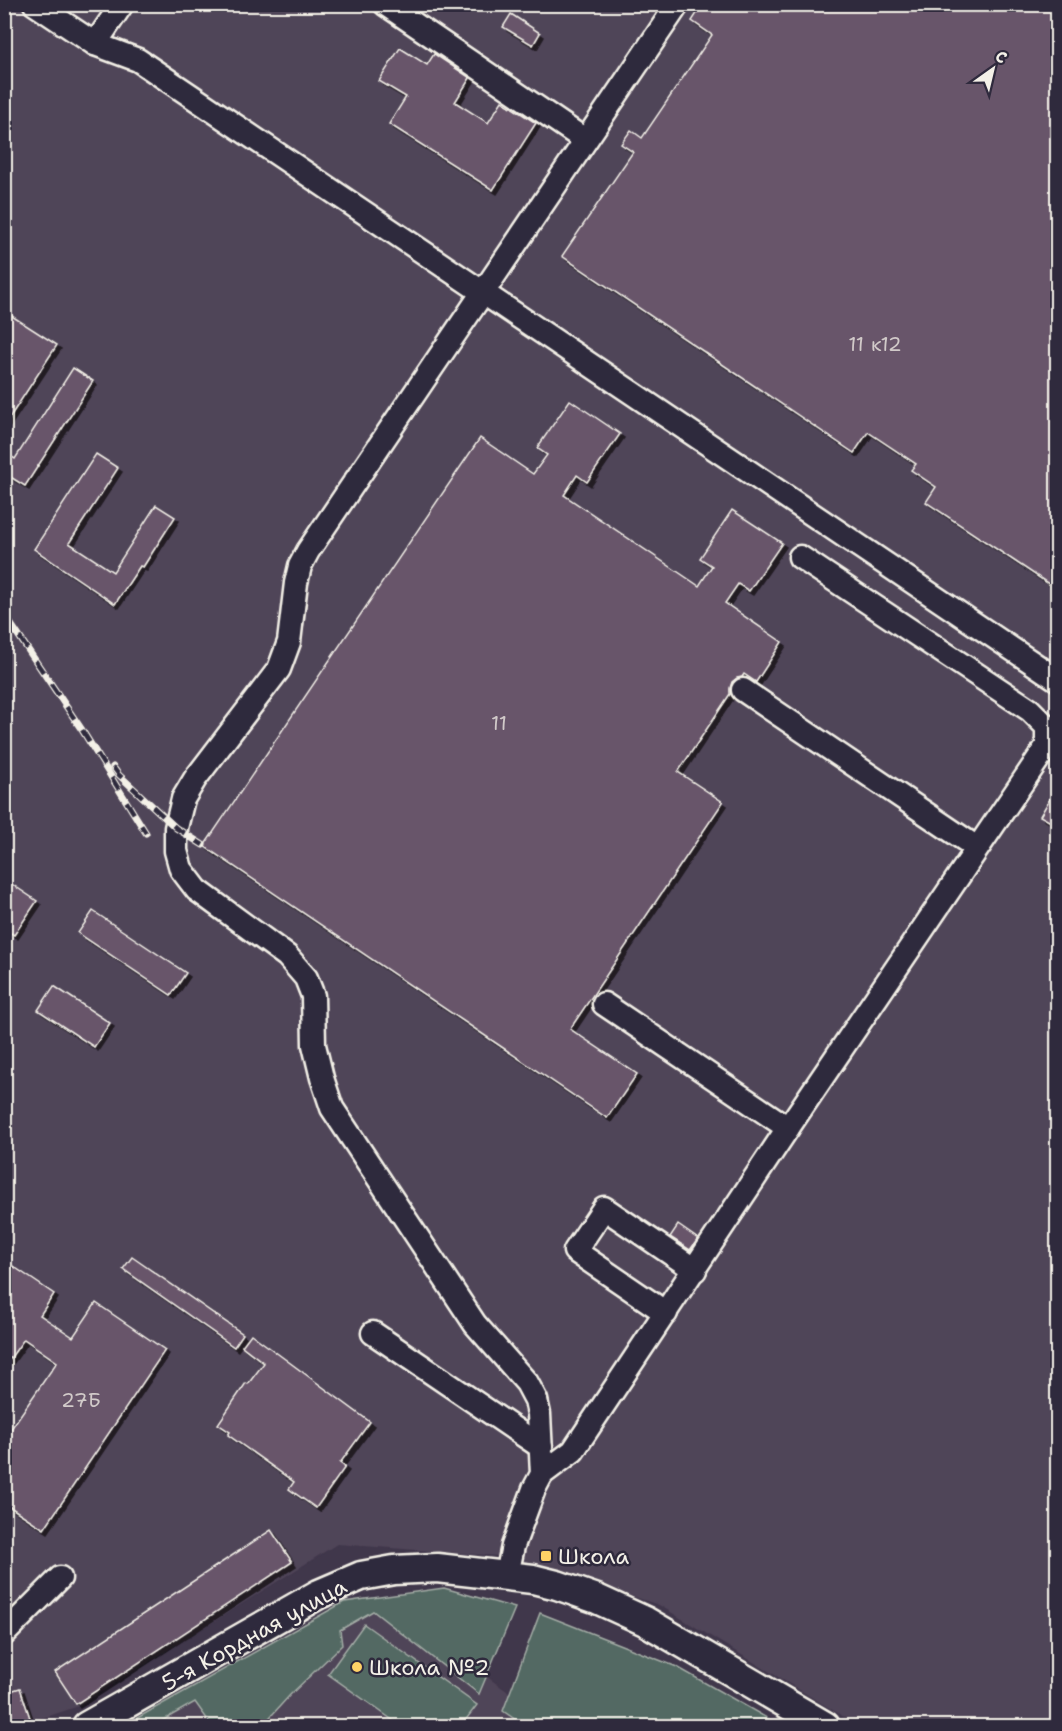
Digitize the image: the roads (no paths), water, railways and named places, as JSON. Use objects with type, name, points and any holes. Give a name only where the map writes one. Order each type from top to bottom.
[{"type":"main road","name":"5-я Кордная улица","points":[[87,1726],[319,1594],[361,1576],[394,1569],[437,1568],[507,1575],[557,1585],[597,1599],[645,1622],[825,1726]]},
{"type":"lane","points":[[35,4],[95,44],[138,60],[1058,680]]},
{"type":"lane","points":[[95,44],[122,4]]},
{"type":"lane","points":[[385,4],[585,140]]},
{"type":"lane","points":[[542,1474],[536,1400],[526,1383],[475,1324],[332,1108],[321,1078],[314,1045],[313,996],[306,978],[286,956],[197,890],[181,869],[176,851],[176,828],[183,799],[195,779],[279,669],[290,642],[296,584],[300,566],[308,551],[678,4]]},
{"type":"lane","points":[[507,1575],[513,1546],[534,1489],[542,1474],[573,1451],[1047,746],[1047,727],[1030,710],[800,557]]},
{"type":"lane","points":[[743,690],[977,848]]},
{"type":"lane","points":[[604,1004],[788,1128]]},
{"type":"lane","points":[[666,1313],[575,1251],[604,1208],[694,1270]]},
{"type":"lane","points":[[374,1333],[541,1447]]},
{"type":"lane","points":[[4,1634],[60,1578]]},
{"type":"railway","points":[[4,614],[82,730],[146,833]]},
{"type":"railway","points":[[113,767],[176,828],[203,845]]},
{"type":"place","name":"Школа","points":[[546,1556]]},
{"type":"place","name":"Школа №2","points":[[357,1667]]}]
